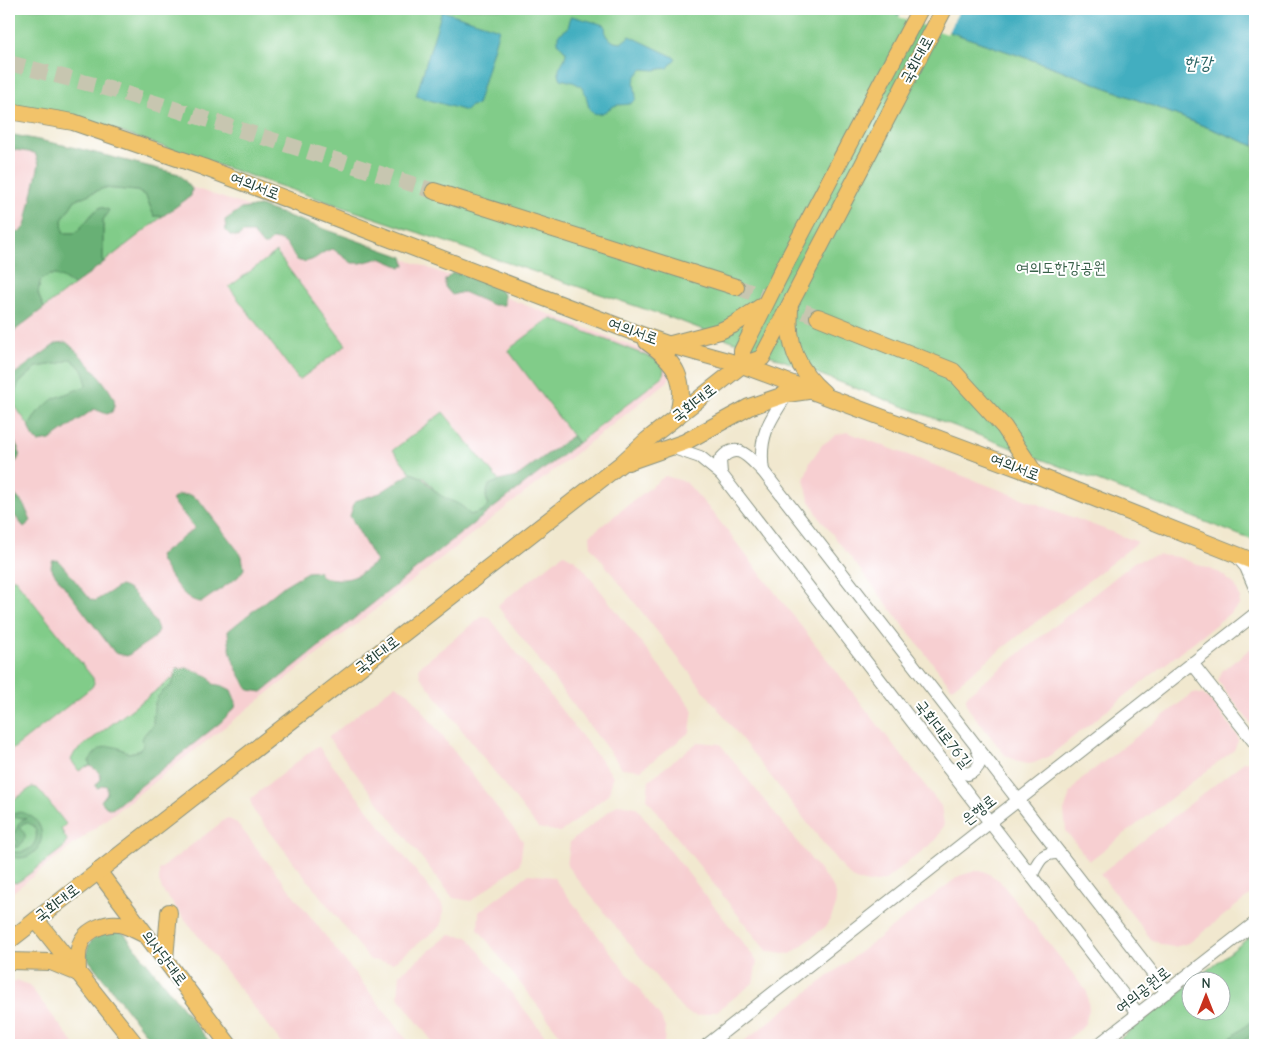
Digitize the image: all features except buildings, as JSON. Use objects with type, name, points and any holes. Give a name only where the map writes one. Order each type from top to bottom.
[{"type":"main road","name":"국회대로","points":[[742,365],[742,351],[766,302],[920,9]]},
{"type":"main road","name":"국회대로","points":[[9,941],[621,464],[647,440],[742,365],[762,358],[944,9]]},
{"type":"main road","name":"여의서로","points":[[9,111],[73,122],[211,170],[633,332],[670,345],[742,365],[810,390],[1036,475],[1255,562]]},
{"type":"main road","points":[[434,191],[736,287]]},
{"type":"main road","points":[[670,345],[720,331],[733,325],[766,302]]},
{"type":"main road","points":[[790,302],[789,330],[796,356],[809,379],[829,398]]},
{"type":"main road","points":[[818,318],[953,371],[1004,427],[1036,475]]},
{"type":"main road","points":[[633,332],[662,352],[676,367],[681,394],[677,417]]},
{"type":"main road","points":[[621,464],[685,442],[748,407],[787,394],[810,390]]},
{"type":"main road","name":"의사당대로","points":[[98,871],[229,1045]]},
{"type":"main road","points":[[165,960],[169,912]]},
{"type":"main road","points":[[36,920],[136,1045]]},
{"type":"main road","points":[[78,973],[79,948],[84,936],[91,930],[106,924],[120,924],[147,936]]},
{"type":"main road","points":[[9,961],[51,962],[78,973]]},
{"type":"street","points":[[763,471],[761,456],[763,438],[769,422],[787,394]]},
{"type":"street","name":"국회대로76길","points":[[671,447],[700,457],[721,474],[1138,1014]]},
{"type":"street","name":"국회대로76길","points":[[721,474],[720,460],[727,452],[734,450],[748,455],[763,471],[1167,992]]},
{"type":"street","points":[[1235,554],[1246,567],[1255,588]]},
{"type":"street","name":"은행로","points":[[707,1045],[1255,614]]},
{"type":"street","points":[[1192,663],[1255,743]]},
{"type":"street","points":[[948,768],[968,774],[975,770],[980,764],[980,755],[974,744]]},
{"type":"street","points":[[1032,876],[1041,858],[1051,852],[1059,853]]},
{"type":"street","name":"여의공원로","points":[[1098,1045],[1255,923]]},
{"type":"shaded area","points":[[9,138],[182,184],[418,264],[664,358],[671,376],[667,382],[9,895]]},
{"type":"shaded area","points":[[847,432],[1138,542],[952,688],[819,517],[809,499],[804,480],[810,462],[822,445],[836,435]]},
{"type":"shaded area","points":[[665,476],[686,482],[714,514],[941,806],[944,824],[936,840],[884,881],[869,883],[855,880],[845,871],[591,547],[590,535]]},
{"type":"shaded area","points":[[564,554],[575,560],[582,567],[693,709],[690,732],[641,770],[622,768],[498,607],[499,604]]},
{"type":"shaded area","points":[[1159,555],[1178,557],[1220,573],[1235,585],[1240,598],[1239,606],[1048,757],[1028,764],[1005,755],[968,708],[967,695],[1136,561]]},
{"type":"shaded area","points":[[483,616],[489,617],[613,776],[609,794],[561,832],[538,828],[420,676],[419,667]]},
{"type":"shaded area","points":[[1255,645],[1255,726],[1251,724],[1218,681],[1222,671]]},
{"type":"shaded area","points":[[395,685],[409,693],[523,841],[520,864],[471,901],[453,898],[329,739],[329,737]]},
{"type":"shaded area","points":[[1193,693],[1202,694],[1210,700],[1237,735],[1238,741],[1234,750],[1089,861],[1066,831],[1064,811],[1070,794],[1080,780]]},
{"type":"shaded area","points":[[698,742],[720,744],[833,887],[836,898],[831,918],[825,927],[791,954],[767,952],[647,799],[649,780]]},
{"type":"shaded area","points":[[316,747],[319,747],[444,907],[441,926],[393,963],[370,960],[253,810],[250,799]]},
{"type":"shaded area","points":[[1255,761],[1255,891],[1189,943],[1174,947],[1162,945],[1151,939],[1100,874],[1244,762]]},
{"type":"shaded area","points":[[618,804],[636,807],[757,961],[753,983],[717,1011],[698,1016],[690,1014],[681,1008],[567,866],[570,842]]},
{"type":"shaded area","points":[[227,818],[237,823],[411,1045],[283,1045],[163,891],[159,882],[159,870]]},
{"type":"shaded area","points":[[975,871],[984,871],[999,880],[1087,992],[1089,1010],[1081,1029],[1059,1045],[739,1045],[959,876]]},
{"type":"shaded area","points":[[529,874],[553,877],[661,1018],[665,1028],[664,1045],[568,1045],[478,929],[479,912]]},
{"type":"shaded area","points":[[449,935],[468,937],[552,1045],[435,1045],[398,997],[400,974]]},
{"type":"shaded area","points":[[17,980],[32,989],[75,1045],[9,1045],[9,987]]},
{"type":"green space","name":"여의도한강공원","points":[[9,9],[882,9],[1056,68],[1255,146],[1255,541],[680,321],[76,117],[9,106]]},
{"type":"green space","points":[[9,134],[68,146],[179,174],[192,189],[191,196],[163,216],[154,216],[146,196],[137,191],[104,188],[75,200],[62,220],[63,233],[76,233],[94,212],[101,207],[109,210],[103,220],[103,263],[74,285],[54,275],[45,277],[40,281],[38,294],[44,308],[9,335],[9,230],[20,232],[25,226],[39,164],[35,153],[9,149]]},
{"type":"green space","points":[[104,188],[137,191],[146,196],[154,216],[163,216],[103,263],[103,220],[108,210],[101,207],[94,212],[76,233],[63,233],[62,220],[75,200]]},
{"type":"green space","points":[[260,206],[403,257],[405,265],[401,267],[380,258],[361,263],[352,263],[333,249],[303,262],[299,261],[288,246],[281,241],[273,239],[267,245],[263,245],[253,233],[243,233],[238,237],[230,235],[226,231],[225,220],[241,209]]},
{"type":"green space","points":[[276,252],[346,345],[299,380],[229,287]]},
{"type":"green space","points":[[452,273],[469,274],[496,285],[504,295],[504,305],[493,305],[463,292],[452,295],[445,287],[445,280]]},
{"type":"green space","points":[[46,275],[58,275],[74,285],[44,308],[38,294],[40,281]]},
{"type":"green space","points":[[552,319],[660,361],[664,369],[663,376],[578,443],[508,350]]},
{"type":"green space","points":[[66,342],[99,376],[110,391],[115,403],[112,412],[107,414],[94,409],[50,440],[38,442],[29,426],[38,412],[53,399],[86,386],[84,374],[71,359],[61,363],[37,367],[18,384],[15,397],[9,397],[9,378],[57,343]]},
{"type":"green space","points":[[71,359],[83,371],[86,386],[38,412],[29,426],[9,397],[15,397],[18,384],[37,367],[61,363]]},
{"type":"green space","points":[[443,412],[499,481],[489,485],[486,496],[488,505],[483,511],[470,515],[437,493],[425,478],[411,473],[393,450]]},
{"type":"green space","points":[[9,433],[16,443],[19,456],[18,460],[9,468]]},
{"type":"green space","points":[[572,436],[578,443],[465,530],[262,692],[249,690],[234,662],[228,631],[285,585],[307,572],[318,571],[322,577],[345,579],[357,576],[376,562],[350,516],[355,501],[380,493],[411,473],[424,479],[436,492],[459,504],[470,515],[483,511],[488,505],[486,496],[489,485],[516,477]]},
{"type":"green space","points":[[9,488],[24,505],[31,521],[24,527],[9,509]]},
{"type":"green space","points":[[178,495],[190,495],[199,500],[242,556],[244,569],[238,577],[202,602],[195,601],[183,593],[161,562],[159,556],[195,528],[172,500]]},
{"type":"green space","points":[[58,560],[90,599],[95,601],[120,586],[126,588],[141,602],[156,624],[158,630],[155,637],[127,656],[115,653],[54,573],[51,567],[52,561]]},
{"type":"green space","points":[[9,579],[15,579],[93,678],[94,683],[92,687],[9,752]]},
{"type":"green space","points":[[187,668],[208,676],[213,684],[231,690],[236,702],[235,708],[221,722],[112,809],[106,807],[101,801],[107,793],[107,786],[103,785],[98,788],[95,786],[101,779],[97,771],[90,766],[89,761],[97,751],[106,746],[116,747],[128,753],[138,751],[143,746],[142,738],[153,726],[154,707],[157,697],[172,685],[176,669]]},
{"type":"green space","points":[[174,677],[172,685],[158,697],[153,726],[147,731],[143,746],[138,751],[128,753],[120,748],[89,761],[90,766],[79,771],[71,760],[75,752]]},
{"type":"green space","points":[[32,787],[37,788],[41,792],[66,824],[61,829],[67,840],[63,848],[16,883],[9,881],[9,804]]},
{"type":"green space","points":[[20,812],[32,817],[39,824],[41,841],[37,849],[30,855],[20,858],[9,856],[9,850],[21,852],[31,847],[36,838],[36,832],[34,826],[23,823],[20,828],[25,834],[25,838],[19,847],[9,848],[9,846],[15,845],[18,842],[13,836],[19,823],[27,819],[17,817],[9,820],[9,815]]},
{"type":"green space","points":[[117,931],[125,934],[212,1045],[154,1045],[88,959],[88,948],[94,937],[101,933]]},
{"type":"green space","points":[[1255,933],[1255,1045],[1112,1045],[1182,990],[1182,1022],[1232,1022],[1232,972],[1205,972]]},
{"type":"green space","points":[[1255,1018],[1255,1036],[1254,1034],[1237,1045],[1222,1045]]},
{"type":"water","name":"한강","points":[[882,9],[1255,9],[1255,146],[1056,68]]},
{"type":"water","points":[[442,11],[499,29],[477,105],[471,106],[466,111],[416,96]]},
{"type":"water","points":[[571,16],[605,25],[606,36],[614,42],[621,43],[630,36],[676,58],[668,68],[643,69],[636,76],[634,82],[636,99],[632,103],[615,106],[601,114],[593,113],[590,110],[584,90],[573,82],[561,79],[559,75],[566,52],[558,43],[558,35],[568,28]]},
{"type":"pier","points":[[903,9],[960,9],[947,34],[899,17]]},
{"type":"tunnel","points":[[9,63],[117,91],[434,191]]},
{"type":"tunnel","points":[[736,287],[818,317]]}]
